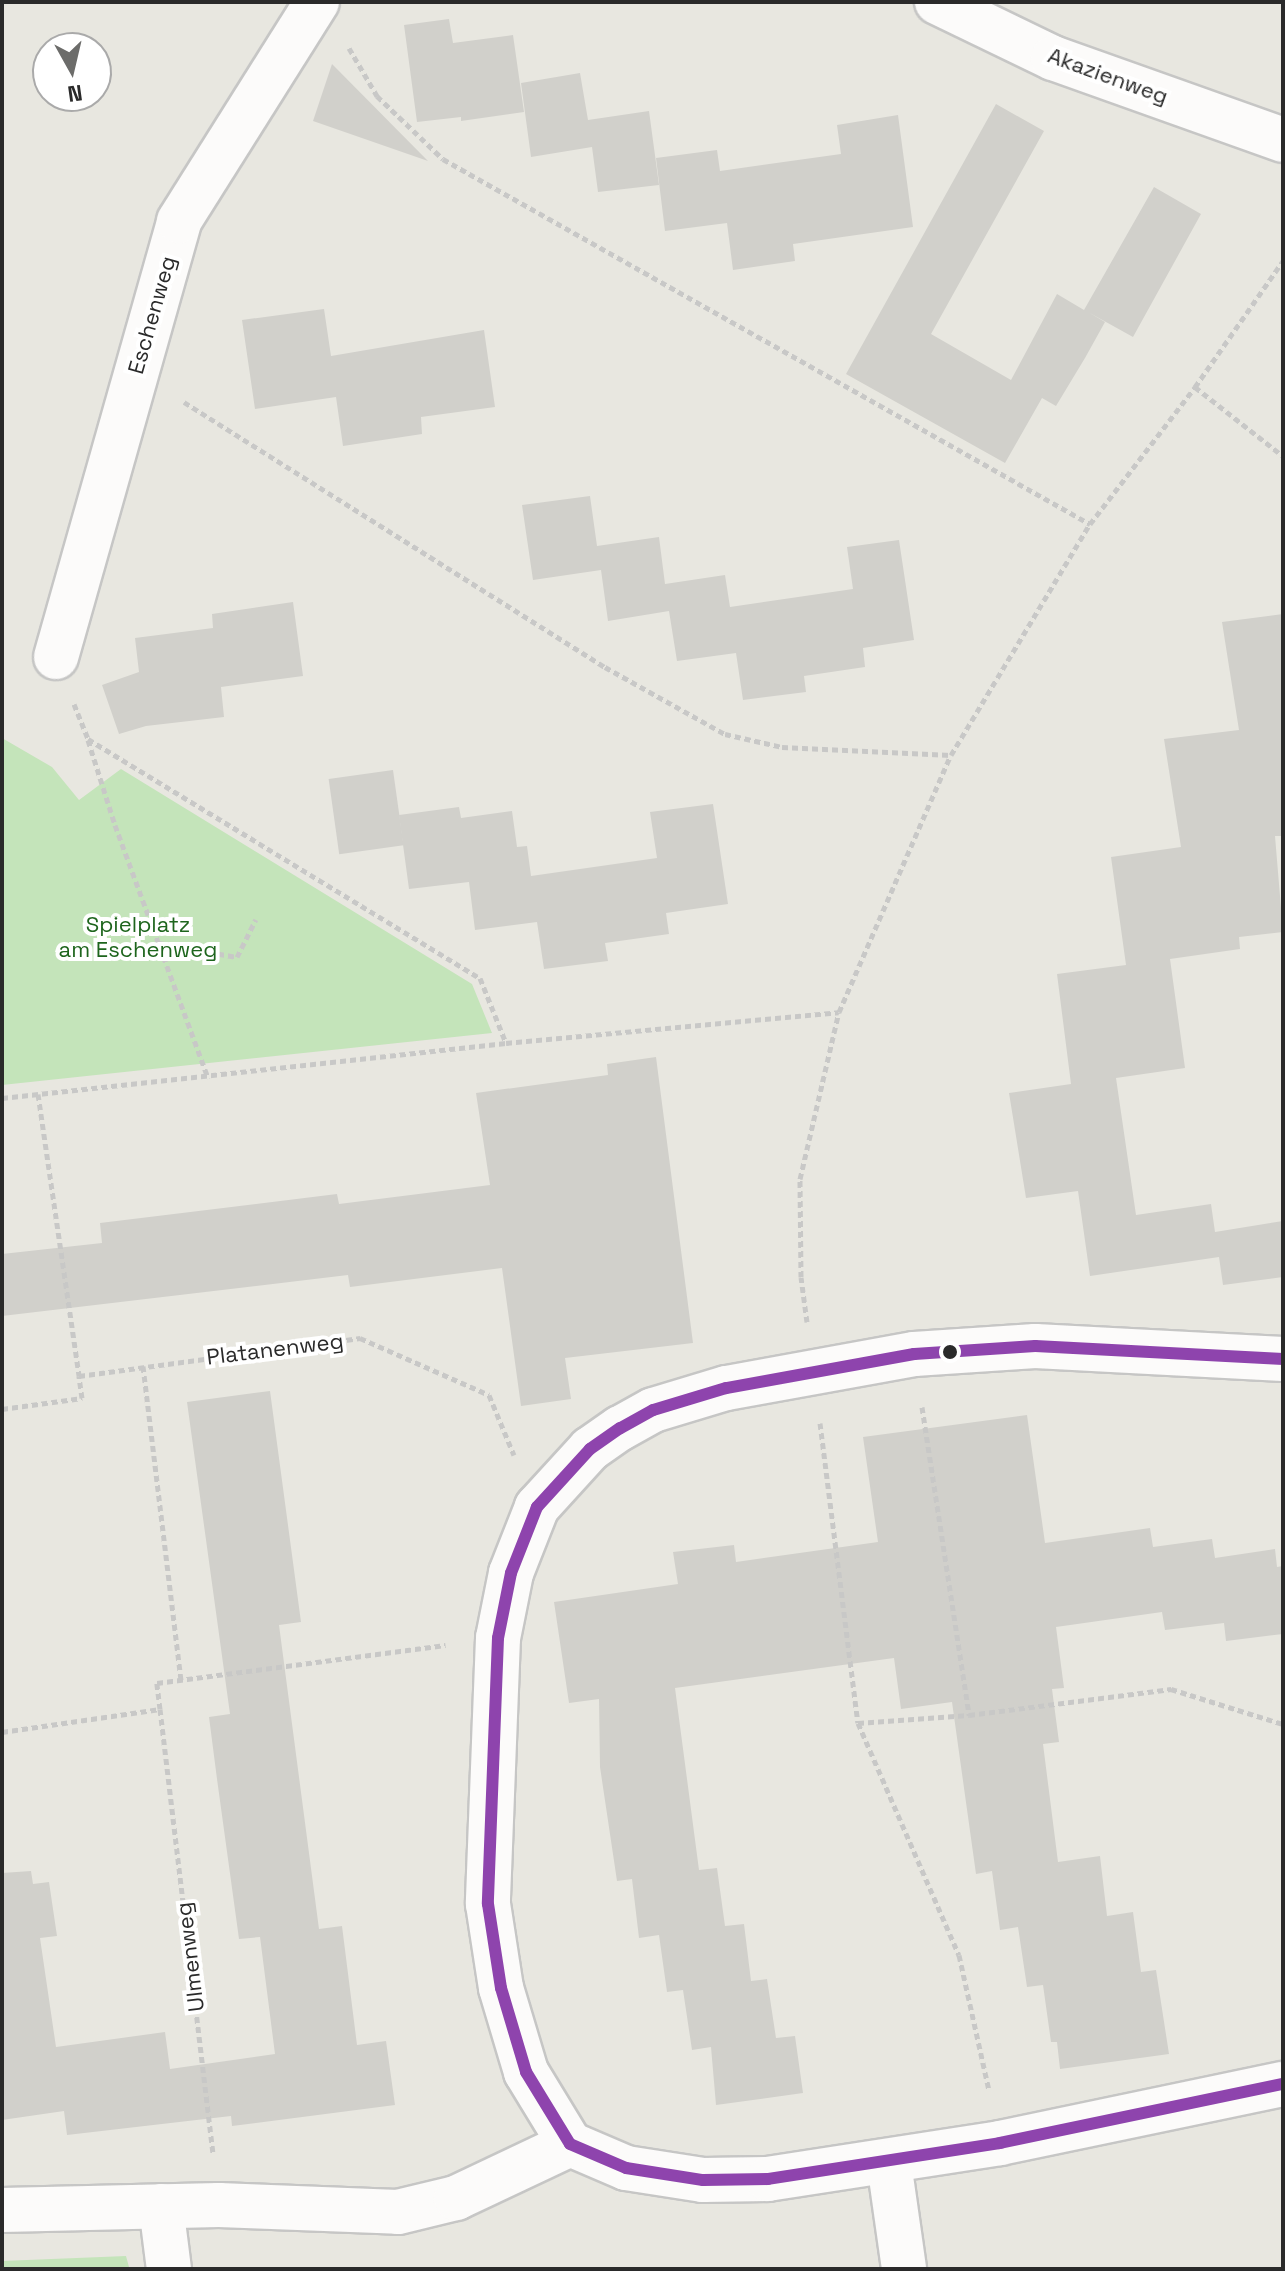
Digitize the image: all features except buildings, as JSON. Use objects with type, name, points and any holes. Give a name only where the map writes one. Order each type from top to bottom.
[{"type":"street","name":"Eschenweg","points":[[56,657],[179,221],[317,2]]},
{"type":"street","name":"Akazienweg","points":[[937,2],[1053,58],[1283,140]]},
{"type":"street","points":[[1283,1359],[1035,1346],[914,1354],[726,1388],[653,1410],[590,1449],[537,1507],[511,1573],[498,1638],[488,1904],[501,1988],[526,2072],[570,2144],[626,2168],[703,2180],[768,2179],[889,2163],[1000,2143],[1283,2084]]},
{"type":"street","points":[[2,2210],[219,2205],[398,2212],[456,2198],[570,2144]]},
{"type":"street","points":[[889,2163],[904,2269]]},
{"type":"street","points":[[161,2206],[169,2269]]},
{"type":"path","points":[[346,42],[377,96],[443,159],[1090,524]]},
{"type":"path","points":[[1000,2143],[959,1955],[858,1723],[801,1277],[800,1179],[839,1012],[951,755],[1090,524],[1195,387],[1283,261]]},
{"type":"path","points":[[135,372],[605,667],[725,734],[782,747],[951,755]]},
{"type":"path","points":[[1195,387],[1283,456]]},
{"type":"path","points":[[56,657],[208,1078]]},
{"type":"path","points":[[88,739],[480,978],[506,1043]]},
{"type":"path","points":[[158,942],[237,957],[256,919]]},
{"type":"path","points":[[2,1098],[208,1078],[506,1043],[839,1012]]},
{"type":"path","points":[[2,1409],[82,1398],[38,1094]]},
{"type":"path","name":"Platanenweg","points":[[79,1376],[360,1338],[489,1395],[537,1507]]},
{"type":"path","points":[[914,1354],[969,1715]]},
{"type":"path","points":[[143,1366],[181,1680],[498,1638]]},
{"type":"path","name":"Ulmenweg","points":[[181,1680],[157,1683],[219,2205]]},
{"type":"path","points":[[858,1723],[969,1715],[1171,1689],[1283,1724]]},
{"type":"path","points":[[2,1732],[160,1709]]},
{"type":"green space","name":"Spielplatz am Eschenweg","points":[[2,738],[52,767],[79,800],[121,769],[472,984],[492,1033],[2,1085]]},
{"type":"green space","points":[[126,2256],[129,2267],[115,2269],[2,2269],[2,2261]]},
{"type":"transit line","points":[[1283,1359],[1035,1346],[914,1354],[726,1388],[653,1410],[620,1428],[590,1449],[537,1507],[511,1573],[498,1638],[488,1904],[501,1988],[526,2072],[570,2144],[626,2168],[703,2180],[768,2179],[1000,2143],[1283,2084]]}]
